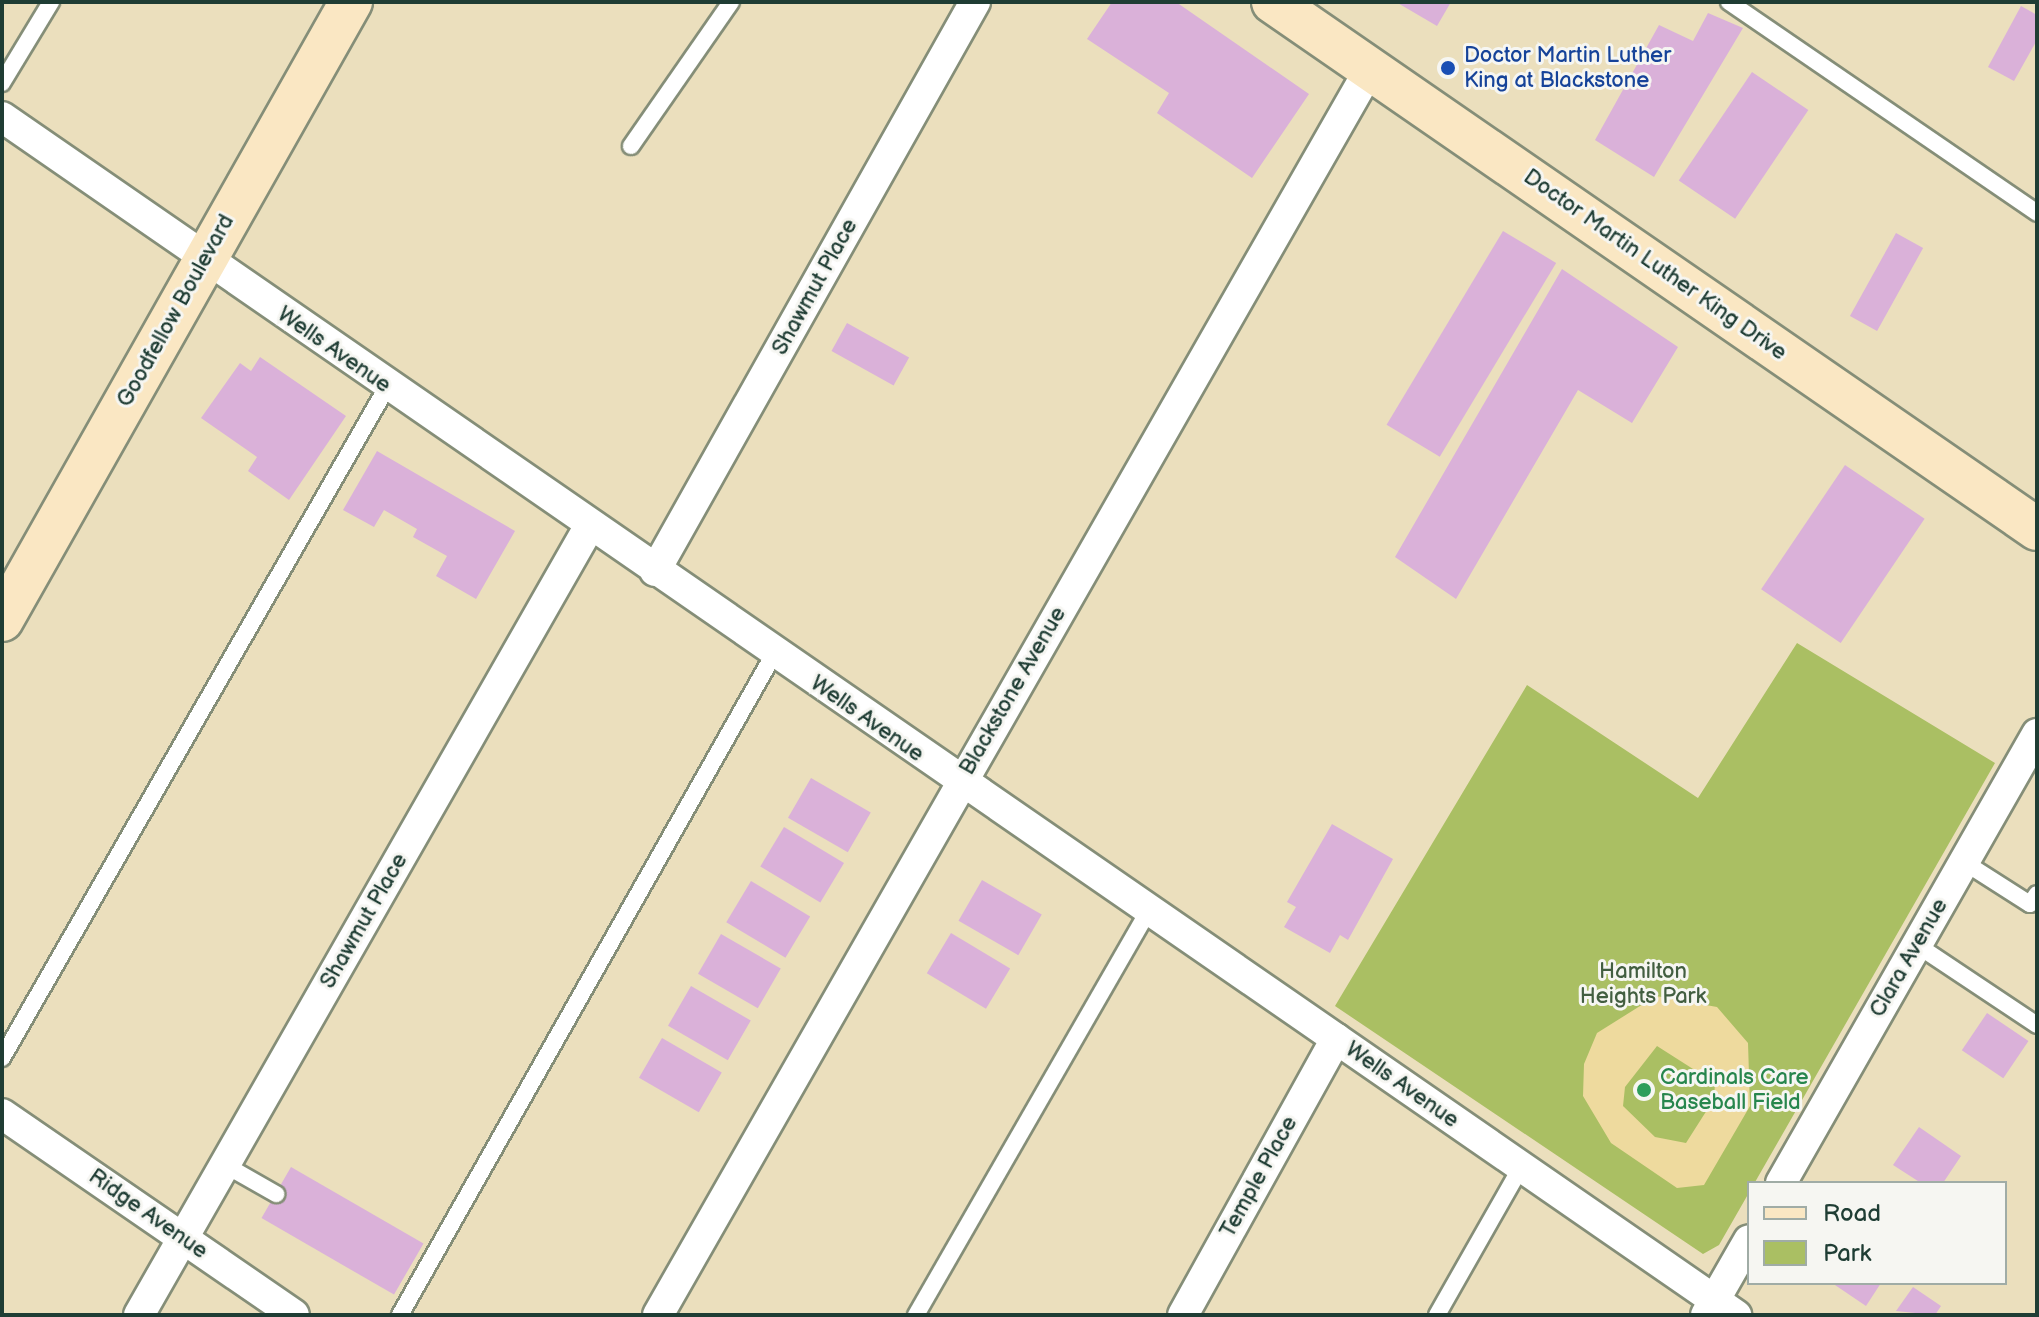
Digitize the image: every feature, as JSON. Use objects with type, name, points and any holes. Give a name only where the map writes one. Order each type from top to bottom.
[{"type":"main road","name":"Goodfellow Boulevard","points":[[2,620],[351,2]]},
{"type":"main road","name":"Doctor Martin Luther King Drive","points":[[1273,2],[2037,529]]},
{"type":"street","name":"Shawmut Place","points":[[655,571],[975,2]]},
{"type":"street","name":"Blackstone Avenue","points":[[658,1315],[1370,69]]},
{"type":"street","name":"Wells Avenue","points":[[2,117],[960,784],[1521,1167],[1719,1310]]},
{"type":"street","name":"Shawmut Place","points":[[139,1315],[589,527]]},
{"type":"street","name":"Clara Avenue","points":[[1782,1181],[2037,734]]},
{"type":"street","name":"Temple Place","points":[[1183,1315],[1336,1039]]},
{"type":"street","name":"Ridge Avenue","points":[[2,1114],[294,1315]]},
{"type":"street","points":[[1719,1310],[1747,1245]]},
{"type":"lane","points":[[2,83],[51,2]]},
{"type":"lane","points":[[631,146],[731,2]]},
{"type":"lane","points":[[1729,2],[2037,213]]},
{"type":"lane","points":[[2,1058],[387,387]]},
{"type":"lane","points":[[400,1315],[774,654]]},
{"type":"lane","points":[[1964,862],[2035,904]]},
{"type":"lane","points":[[916,1315],[1148,912]]},
{"type":"lane","points":[[1917,945],[2037,1025]]},
{"type":"lane","points":[[225,1165],[276,1194]]},
{"type":"lane","points":[[1437,1315],[1521,1167]]},
{"type":"green space","name":"Hamilton Heights Park","points":[[1797,643],[1995,763],[1756,1181],[1747,1181],[1747,1196],[1719,1245],[1703,1254],[1335,1006],[1527,685],[1698,798]]},
{"type":"sand","points":[[1656,996],[1717,1007],[1748,1043],[1750,1106],[1704,1185],[1677,1188],[1611,1143],[1583,1096],[1584,1064],[1597,1033]],"holes":[[[1657,1046],[1715,1083],[1714,1099],[1686,1143],[1655,1137],[1623,1106],[1625,1087]]]},
{"type":"building","points":[[1112,2],[1176,2],[1309,94],[1252,178],[1157,113],[1169,93],[1087,39]]},
{"type":"building","points":[[1396,2],[1451,2],[1437,26]]},
{"type":"building","points":[[2021,6],[2037,15],[2037,40],[2014,81],[1988,67]]},
{"type":"building","points":[[1708,13],[1743,28],[1654,177],[1595,140],[1659,25],[1693,41]]},
{"type":"building","points":[[1752,72],[1808,110],[1735,219],[1679,181]]},
{"type":"building","points":[[1503,231],[1556,263],[1440,457],[1387,425]]},
{"type":"building","points":[[1896,233],[1923,248],[1877,331],[1850,316]]},
{"type":"building","points":[[1562,269],[1678,347],[1632,423],[1578,390],[1456,599],[1395,557]]},
{"type":"building","points":[[847,323],[909,357],[894,385],[831,351]]},
{"type":"building","points":[[260,357],[346,416],[289,500],[248,471],[257,457],[201,418],[240,363],[251,371]]},
{"type":"building","points":[[377,451],[515,531],[476,599],[436,576],[447,556],[413,537],[417,529],[384,510],[374,527],[343,510]]},
{"type":"building","points":[[1845,465],[1925,519],[1841,643],[1761,589]]},
{"type":"building","points":[[811,778],[871,812],[848,852],[788,818]]},
{"type":"building","points":[[1332,824],[1393,859],[1348,940],[1340,935],[1330,953],[1284,927],[1296,907],[1287,902]]},
{"type":"building","points":[[784,827],[844,863],[820,902],[760,866]]},
{"type":"building","points":[[982,880],[1042,914],[1018,955],[958,921]]},
{"type":"building","points":[[751,881],[810,917],[785,958],[726,922]]},
{"type":"building","points":[[951,933],[1010,969],[986,1009],[927,973]]},
{"type":"building","points":[[721,934],[781,968],[758,1008],[698,974]]},
{"type":"building","points":[[691,986],[751,1020],[728,1060],[668,1026]]},
{"type":"building","points":[[1987,1013],[2028,1041],[2003,1078],[1962,1050]]},
{"type":"building","points":[[662,1038],[722,1072],[699,1112],[639,1078]]},
{"type":"building","points":[[1919,1127],[1961,1156],[1944,1181],[1918,1181],[1893,1165]]},
{"type":"building","points":[[291,1167],[424,1244],[394,1295],[262,1218]]},
{"type":"building","points":[[1835,1285],[1880,1285],[1866,1306]]},
{"type":"building","points":[[1913,1287],[1941,1306],[1935,1315],[1896,1311]]},
{"type":"place","name":"Doctor Martin Luther King at Blackstone","points":[[1448,68]]},
{"type":"place","name":"Cardinals Care Baseball Field","points":[[1644,1090]]}]
